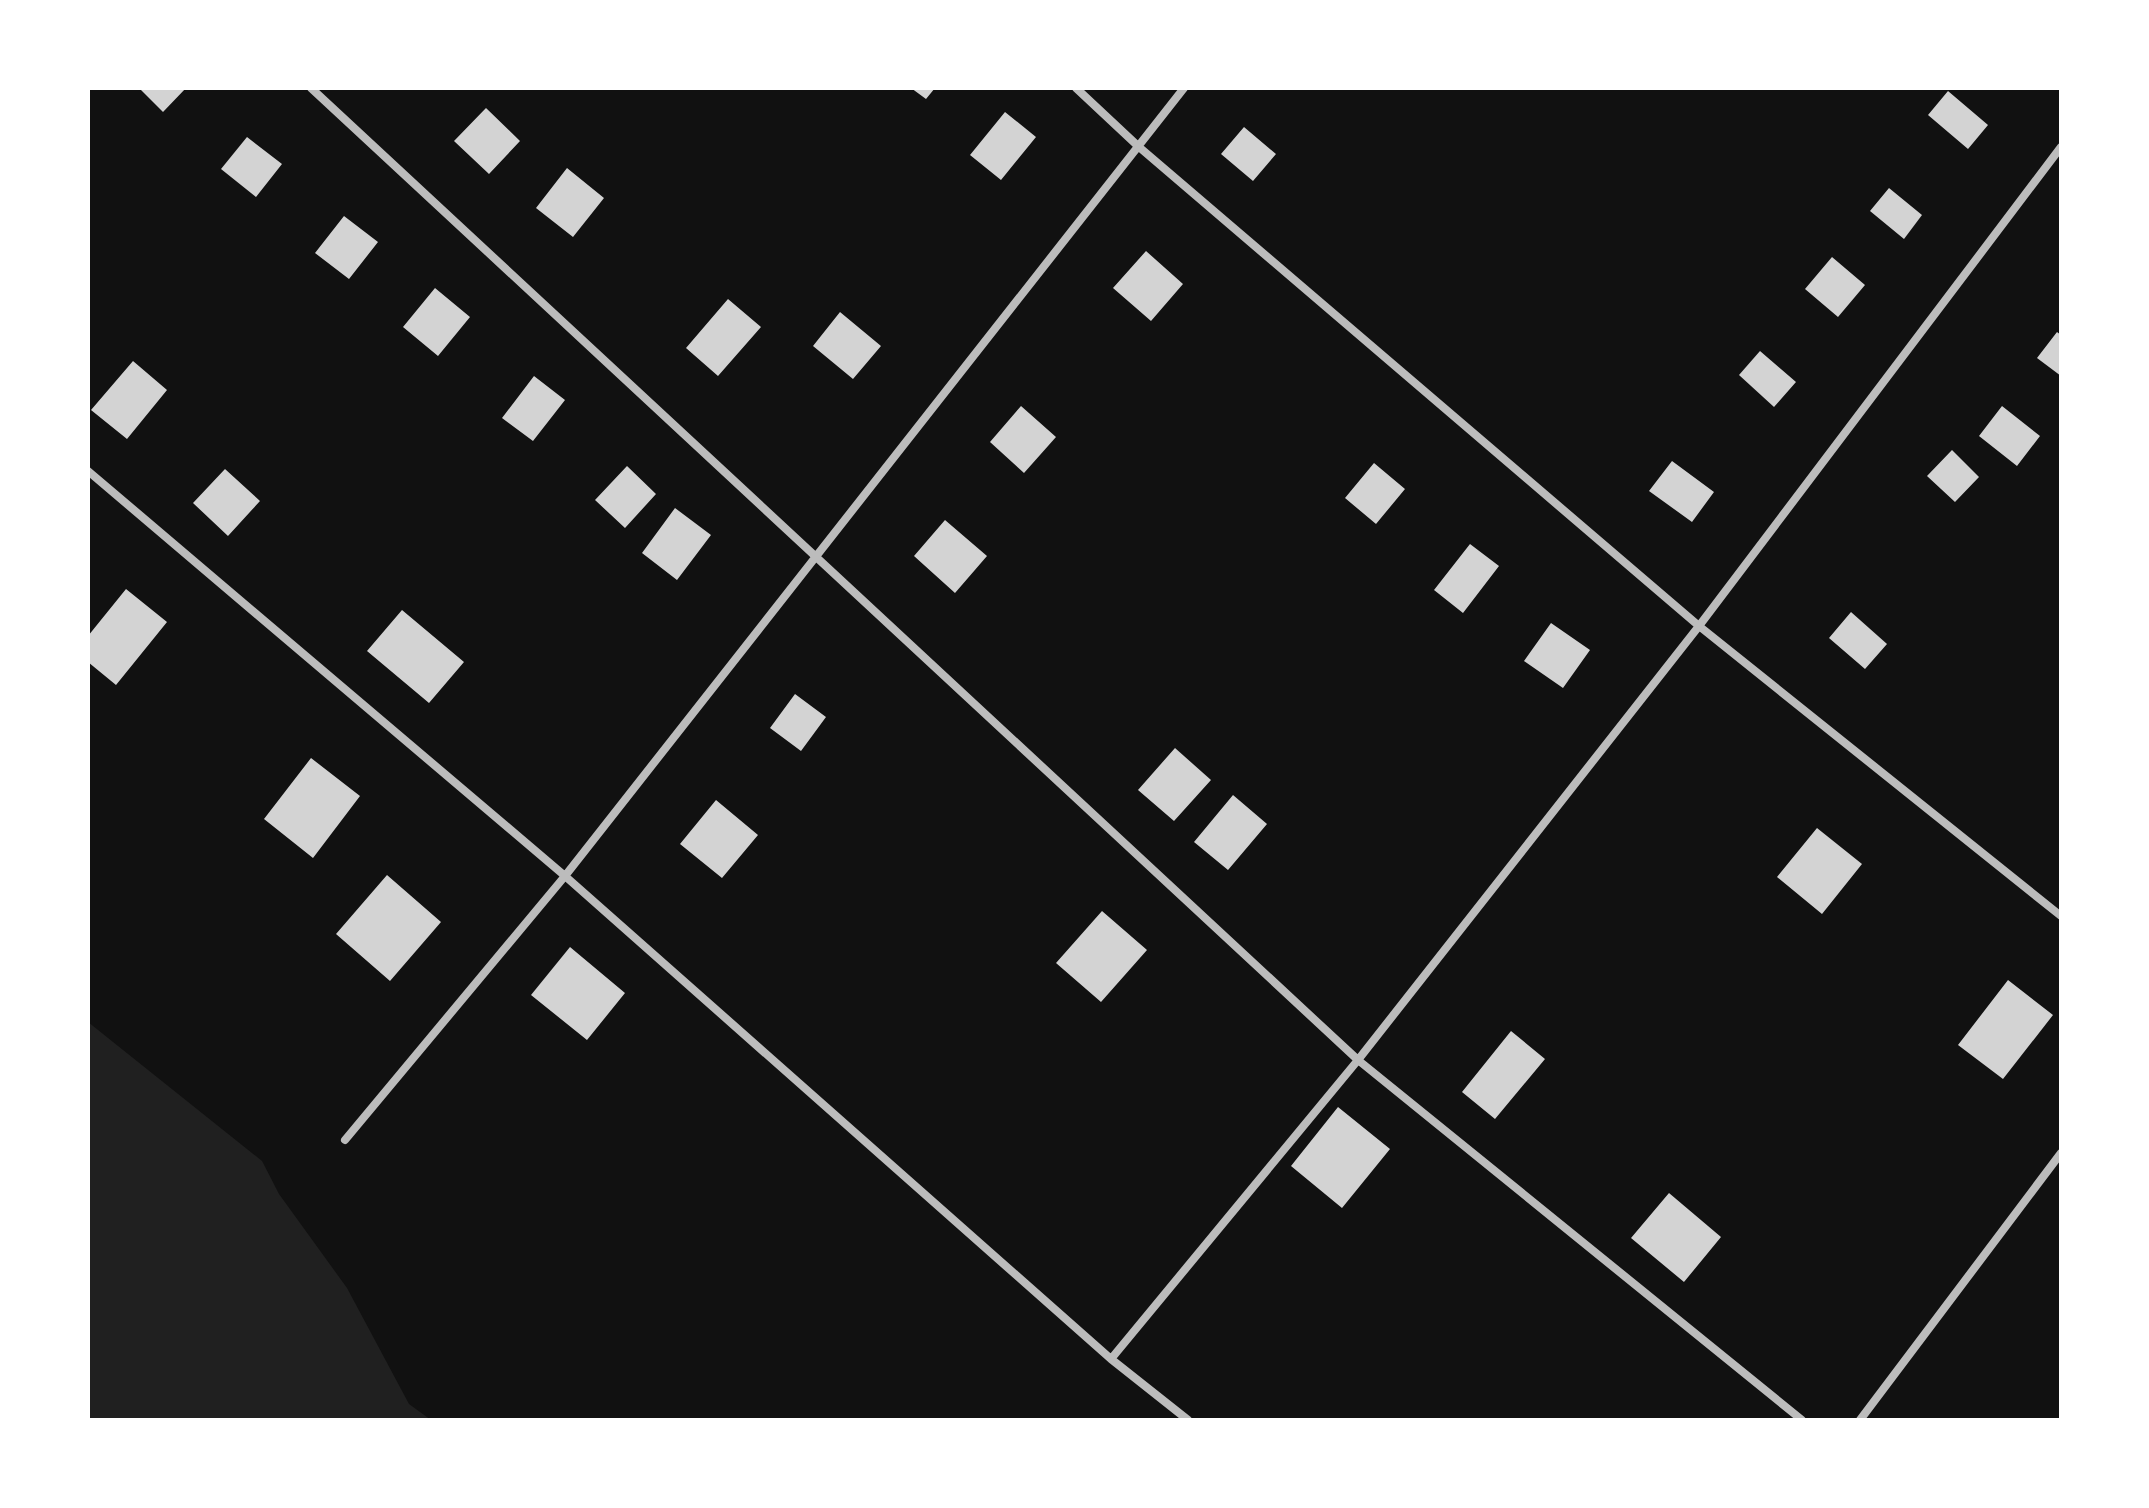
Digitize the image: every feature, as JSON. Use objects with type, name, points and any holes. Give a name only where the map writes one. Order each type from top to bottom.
[{"type":"street","points":[[311,88],[1358,1060],[1802,1420]]},
{"type":"street","points":[[1076,88],[1139,147],[1699,626],[2061,916]]},
{"type":"street","points":[[345,1140],[565,876],[1184,88]]},
{"type":"street","points":[[1111,1359],[1358,1060],[1699,626],[2061,147]]},
{"type":"street","points":[[88,471],[565,876],[1111,1359],[1188,1420]]},
{"type":"street","points":[[1860,1420],[2061,1153]]},
{"type":"shaded area","points":[[88,1022],[262,1161],[279,1194],[347,1288],[409,1404],[431,1420],[88,1420]]},
{"type":"building","points":[[139,88],[186,88],[163,112]]},
{"type":"building","points":[[911,88],[935,88],[926,99]]},
{"type":"building","points":[[1948,91],[1988,125],[1968,149],[1928,115]]},
{"type":"building","points":[[486,108],[520,141],[489,174],[454,141]]},
{"type":"building","points":[[1005,112],[1036,137],[1001,180],[970,155]]},
{"type":"building","points":[[1244,127],[1276,154],[1253,181],[1221,154]]},
{"type":"building","points":[[247,137],[282,164],[256,197],[221,169]]},
{"type":"building","points":[[567,168],[604,198],[573,237],[536,208]]},
{"type":"building","points":[[1889,188],[1922,215],[1904,239],[1870,211]]},
{"type":"building","points":[[344,216],[378,242],[349,279],[315,253]]},
{"type":"building","points":[[1146,251],[1183,284],[1151,321],[1113,288]]},
{"type":"building","points":[[1832,257],[1865,285],[1838,317],[1805,289]]},
{"type":"building","points":[[435,288],[470,317],[438,356],[403,327]]},
{"type":"building","points":[[728,299],[761,327],[718,376],[686,348]]},
{"type":"building","points":[[840,312],[881,346],[853,379],[813,346]]},
{"type":"building","points":[[2057,332],[2061,335],[2061,376],[2037,358]]},
{"type":"building","points":[[1760,351],[1796,382],[1774,407],[1739,375]]},
{"type":"building","points":[[133,361],[167,390],[127,439],[91,410]]},
{"type":"building","points":[[534,376],[565,400],[533,441],[502,418]]},
{"type":"building","points":[[1021,406],[1056,437],[1024,473],[990,442]]},
{"type":"building","points":[[2002,406],[2040,436],[2017,466],[1979,436]]},
{"type":"building","points":[[1952,450],[1979,477],[1955,502],[1927,476]]},
{"type":"building","points":[[1672,461],[1714,492],[1692,522],[1649,491]]},
{"type":"building","points":[[1374,463],[1405,489],[1376,524],[1345,498]]},
{"type":"building","points":[[627,466],[656,494],[625,528],[595,500]]},
{"type":"building","points":[[225,469],[260,501],[228,536],[193,503]]},
{"type":"building","points":[[675,508],[711,535],[677,580],[642,553]]},
{"type":"building","points":[[945,520],[987,556],[955,593],[914,556]]},
{"type":"building","points":[[1470,544],[1499,566],[1463,613],[1434,590]]},
{"type":"building","points":[[126,589],[167,622],[116,685],[88,662],[88,636]]},
{"type":"building","points":[[402,610],[464,662],[429,703],[367,651]]},
{"type":"building","points":[[1851,612],[1887,644],[1865,669],[1829,638]]},
{"type":"building","points":[[1551,623],[1590,650],[1563,688],[1524,661]]},
{"type":"building","points":[[795,694],[826,717],[801,751],[770,728]]},
{"type":"building","points":[[1175,748],[1211,780],[1174,821],[1138,790]]},
{"type":"building","points":[[311,758],[360,796],[313,858],[264,819]]},
{"type":"building","points":[[1233,795],[1267,824],[1228,870],[1194,842]]},
{"type":"building","points":[[716,800],[758,835],[722,878],[680,844]]},
{"type":"building","points":[[1817,828],[1862,864],[1822,914],[1777,877]]},
{"type":"building","points":[[387,875],[441,922],[390,981],[336,934]]},
{"type":"building","points":[[1102,911],[1147,950],[1101,1002],[1056,963]]},
{"type":"building","points":[[570,947],[625,993],[587,1040],[531,995]]},
{"type":"building","points":[[2008,980],[2053,1015],[2003,1079],[1958,1045]]},
{"type":"building","points":[[1511,1031],[1545,1059],[1495,1119],[1462,1092]]},
{"type":"building","points":[[1338,1107],[1390,1149],[1342,1208],[1291,1166]]},
{"type":"building","points":[[1669,1193],[1721,1237],[1684,1282],[1631,1238]]}]
